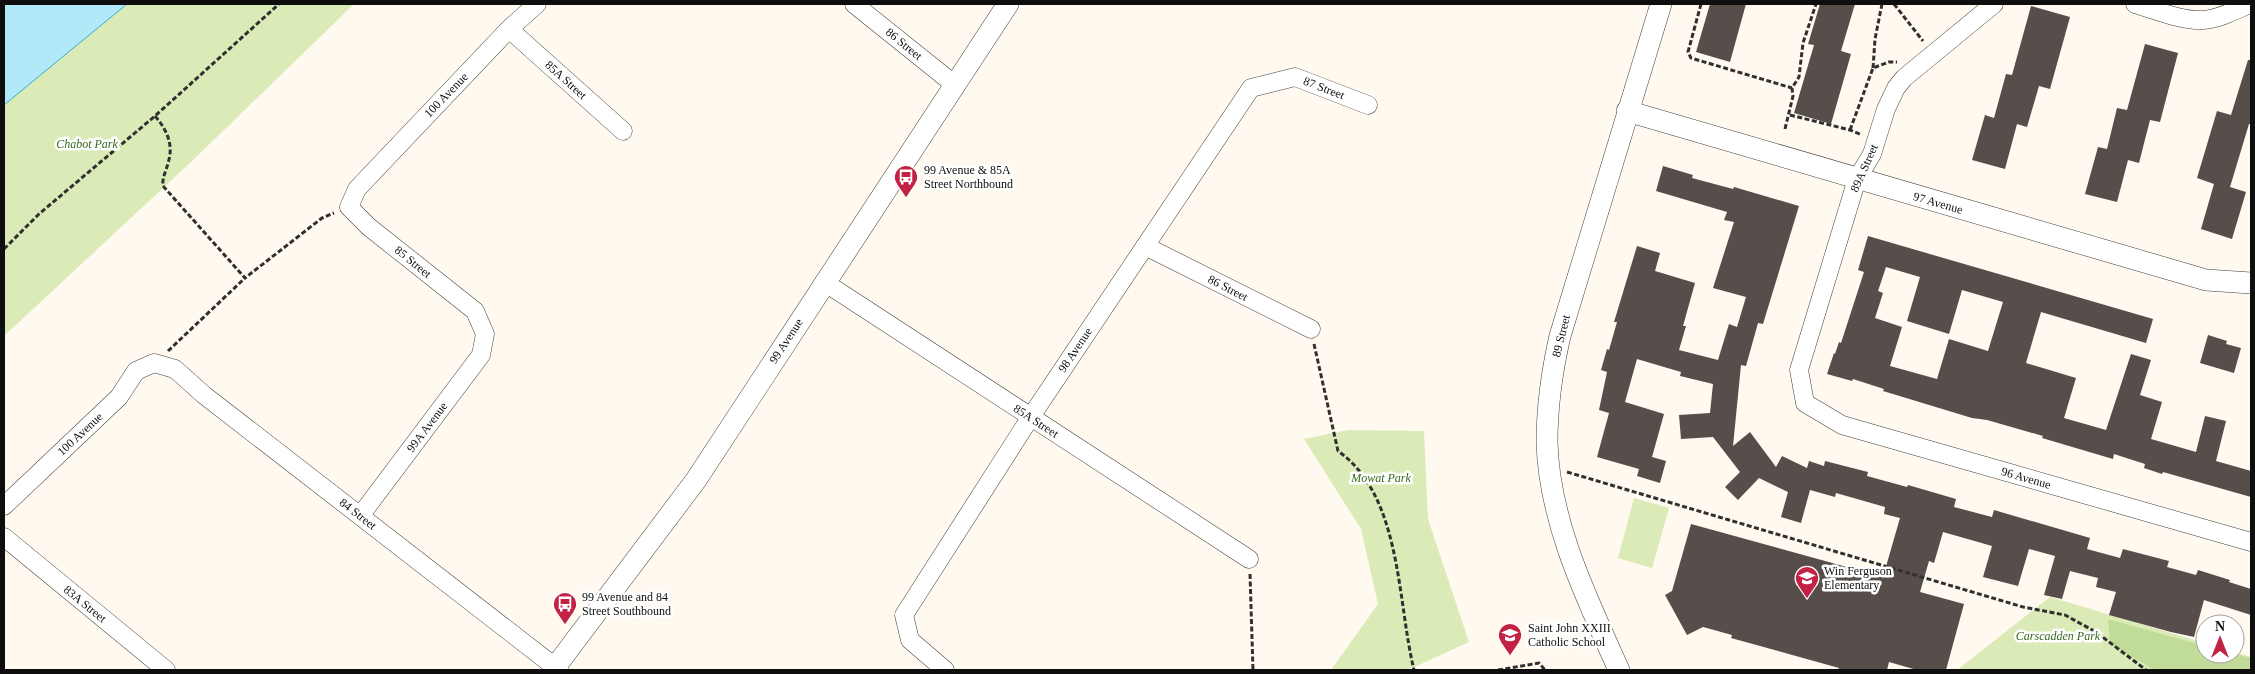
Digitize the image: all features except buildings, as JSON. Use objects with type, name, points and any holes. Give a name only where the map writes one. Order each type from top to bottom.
[{"type":"street","name":"100 Avenue","points":[[349,207],[357,189],[510,29],[537,4]]},
{"type":"street","name":"86 Street","points":[[854,4],[955,85]]},
{"type":"street","name":"99 Avenue","points":[[556,669],[696,480],[1008,4]]},
{"type":"street","name":"89 Street","points":[[1619,670],[1599,627],[1566,539],[1555,503],[1549,468],[1548,424],[1555,357],[1570,299],[1660,4]]},
{"type":"street","name":"89A Street","points":[[1805,403],[1799,370],[1856,179],[1872,154],[1886,109],[1896,88],[1904,78],[1994,4]]},
{"type":"street","points":[[2135,4],[2183,18],[2203,20],[2217,17],[2250,4]]},
{"type":"street","name":"85A Street","points":[[510,29],[624,131]]},
{"type":"street","name":"87 Street","points":[[1251,88],[1295,77],[1368,105]]},
{"type":"street","name":"98 Avenue","points":[[945,670],[910,640],[904,615],[1030,418],[1251,88]]},
{"type":"street","name":"97 Avenue","points":[[1627,111],[2206,280],[2251,283]]},
{"type":"street","name":"85 Street","points":[[349,207],[369,227],[475,311],[486,334]]},
{"type":"street","name":"86 Street","points":[[1146,246],[1311,329]]},
{"type":"street","name":"85A Street","points":[[824,282],[1249,559]]},
{"type":"street","name":"99A Avenue","points":[[360,516],[481,355],[486,334]]},
{"type":"street","name":"100 Avenue","points":[[4,506],[119,397],[136,370],[154,363]]},
{"type":"street","name":"84 Street","points":[[154,363],[175,369],[204,395],[556,669]]},
{"type":"street","name":"96 Avenue","points":[[1805,403],[1842,425],[2251,542]]},
{"type":"street","name":"83A Street","points":[[4,537],[166,670]]},
{"type":"path","points":[[4,249],[39,214],[156,116],[279,4]]},
{"type":"path","points":[[1701,4],[1688,52],[1691,58],[1792,88]]},
{"type":"path","points":[[1785,129],[1790,115],[1793,96],[1792,88],[1799,77],[1804,43],[1816,4]]},
{"type":"path","points":[[1850,130],[1873,68],[1875,39],[1882,4]]},
{"type":"path","points":[[1894,4],[1925,44]]},
{"type":"path","points":[[1873,68],[1892,61],[1901,65]]},
{"type":"path","points":[[1790,115],[1863,135]]},
{"type":"path","points":[[156,116],[171,144],[171,154],[162,178],[163,186],[245,278]]},
{"type":"path","points":[[154,363],[245,278],[322,218],[349,207]]},
{"type":"path","points":[[1311,329],[1338,451],[1351,461],[1362,474],[1386,522],[1414,670]]},
{"type":"path","points":[[1549,468],[1580,475],[2023,607],[2065,616],[2096,632],[2146,670]]},
{"type":"path","points":[[1249,559],[1253,670]]},
{"type":"path","points":[[1498,670],[1540,663],[1545,670]]},
{"type":"green space","name":"Chabot Park","points":[[127,4],[354,4],[191,162],[4,336],[4,105]]},
{"type":"green space","name":"Mowat Park","points":[[1348,430],[1424,431],[1428,519],[1469,642],[1408,670],[1331,670],[1378,604],[1361,529],[1304,439]]},
{"type":"green space","points":[[1634,498],[1669,508],[1652,568],[1618,558]]},
{"type":"green space","name":"Carscadden Park","points":[[2050,597],[2195,640],[2195,664],[2245,664],[2245,655],[2251,657],[2251,670],[1957,670]]},
{"type":"green space","points":[[2108,619],[2195,643],[2195,664],[2245,664],[2245,656],[2251,658],[2251,670],[2155,670],[2110,644]]},
{"type":"water","points":[[4,4],[127,4],[4,105]]},
{"type":"place","name":"99 Avenue & 85A Street Northbound","points":[[906,198]]},
{"type":"place","name":"Win Ferguson Elementary","points":[[1807,599]]},
{"type":"place","name":"99 Avenue and 84 Street Southbound","points":[[565,625]]},
{"type":"place","name":"Saint John XXIII Catholic School","points":[[1510,656]]}]
